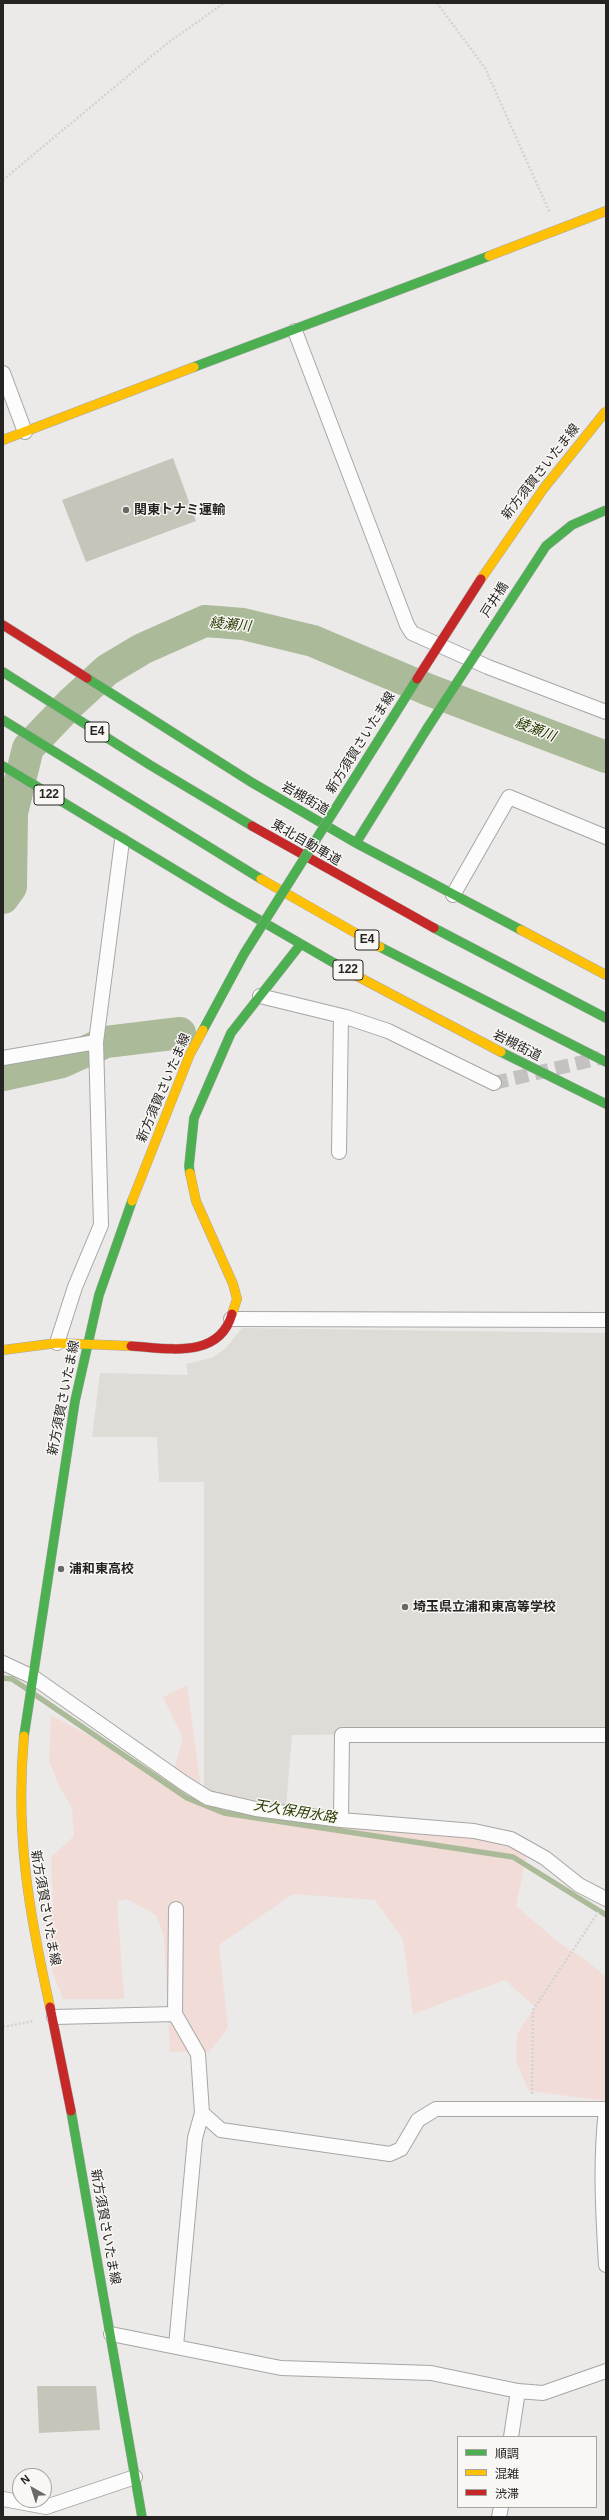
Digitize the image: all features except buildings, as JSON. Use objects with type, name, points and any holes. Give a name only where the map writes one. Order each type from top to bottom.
[{"type":"main road","points":[[3,440],[295,331],[606,211]]},
{"type":"main road","name":"新方須賀さいたま線","points":[[142,2517],[54,2017],[35,1935],[22,1856],[20,1773],[65,1453],[87,1343],[99,1295],[132,1201],[190,1054],[244,954],[488,567],[544,488],[606,411]]},
{"type":"main road","name":"戸井橋","points":[[356,843],[428,728],[546,546],[572,525],[606,510]]},
{"type":"main road","name":"岩槻街道","points":[[3,625],[251,782],[356,843],[606,975]]},
{"type":"main road","name":"東北自動車道","points":[[3,672],[176,782],[337,876],[479,953],[606,1018]]},
{"type":"main road","name":"E4","points":[[3,720],[136,805],[358,935],[469,994],[606,1062]]},
{"type":"main road","name":"岩槻街道","points":[[3,766],[122,841],[300,945],[518,1062],[606,1104]]},
{"type":"main road","points":[[3,1350],[57,1343],[87,1343],[191,1349],[202,1347],[216,1339],[231,1319],[237,1299],[235,1291],[196,1201],[189,1166],[194,1118],[230,1033],[300,945]]},
{"type":"street","points":[[295,331],[407,625],[412,633],[488,667],[606,712]]},
{"type":"street","points":[[3,373],[26,432]]},
{"type":"street","points":[[453,895],[510,797],[606,836]]},
{"type":"street","points":[[57,1343],[76,1287],[101,1225],[96,1042],[122,841]]},
{"type":"street","points":[[260,996],[341,1016],[388,1031],[494,1083]]},
{"type":"street","points":[[339,1152],[341,1016]]},
{"type":"street","points":[[3,1058],[96,1042]]},
{"type":"street","points":[[231,1319],[606,1320]]},
{"type":"street","points":[[3,1663],[33,1677],[184,1783],[208,1798],[256,1809],[341,1820],[474,1831],[511,1839],[545,1858],[579,1885],[606,1899]]},
{"type":"street","points":[[341,1820],[342,1735],[606,1735]]},
{"type":"street","points":[[176,1909],[175,2014],[198,2054],[202,2113],[195,2138],[176,2346]]},
{"type":"street","points":[[54,2017],[175,2014]]},
{"type":"street","points":[[202,2113],[221,2130],[390,2154],[400,2149],[418,2120],[436,2109],[606,2109],[602,2146],[602,2191],[606,2265]]},
{"type":"street","points":[[111,2334],[281,2368],[431,2372],[518,2391],[543,2393],[606,2371]]},
{"type":"street","points":[[512,2436],[518,2391]]},
{"type":"street","points":[[3,2499],[46,2512],[135,2477]]},
{"type":"path","points":[[3,180],[165,46],[224,3]]},
{"type":"path","points":[[437,3],[485,68],[558,230]]},
{"type":"path","points":[[531,2109],[533,2010],[594,1918]]},
{"type":"path","points":[[3,2027],[54,2017]]},
{"type":"shaded area","name":"埼玉県立浦和東高等学校","points":[[242,1328],[606,1333],[606,1731],[292,1735],[286,1806],[204,1790],[204,1482],[159,1482],[157,1437],[92,1437],[100,1373],[188,1375],[186,1364],[212,1358],[226,1348]]},
{"type":"shaded area","points":[[187,1685],[201,1787],[208,1803],[418,1833],[511,1830],[527,1854],[516,1906],[562,1945],[583,1958],[606,1977],[606,2101],[529,2091],[516,2061],[517,2034],[535,2007],[505,1980],[413,2014],[403,1939],[375,1900],[293,1894],[219,1945],[228,2028],[209,2052],[170,2052],[164,1936],[156,1915],[127,1899],[117,1901],[124,1999],[63,1999],[47,1957],[53,1902],[51,1857],[74,1836],[72,1808],[57,1782],[49,1760],[51,1715],[171,1780],[183,1738],[163,1697]]},
{"type":"waterway","name":"綾瀬川","points":[[3,898],[11,887],[12,813],[28,748],[71,703],[107,670],[142,649],[205,621],[243,624],[313,641],[429,690],[606,757]]},
{"type":"waterway","points":[[3,1075],[62,1062],[106,1042],[180,1033]]},
{"type":"waterway","name":"天久保用水路","points":[[3,1678],[12,1679],[27,1689]]},
{"type":"waterway","name":"天久保用水路","points":[[34,1694],[187,1798],[224,1813],[513,1857],[606,1915]]},
{"type":"tunnel","points":[[494,1083],[600,1058]]},
{"type":"traffic: fast","points":[[194,367],[489,256]]},
{"type":"traffic: fast","points":[[428,727],[546,546],[572,525],[606,510]]},
{"type":"traffic: fast","points":[[3,672],[150,765],[252,826]]},
{"type":"traffic: fast","points":[[87,678],[251,782],[356,843],[521,930]]},
{"type":"traffic: fast","points":[[203,1030],[244,954],[417,679]]},
{"type":"traffic: fast","points":[[3,720],[261,879]]},
{"type":"traffic: fast","points":[[356,843],[428,727]]},
{"type":"traffic: fast","points":[[3,766],[225,900],[353,974]]},
{"type":"traffic: fast","points":[[434,928],[606,1018]]},
{"type":"traffic: fast","points":[[190,1173],[189,1166],[194,1118],[231,1033],[300,945]]},
{"type":"traffic: fast","points":[[380,947],[606,1062]]},
{"type":"traffic: fast","points":[[501,1052],[606,1104]]},
{"type":"traffic: fast","points":[[24,1736],[75,1401],[99,1295],[132,1201]]},
{"type":"traffic: fast","points":[[71,2111],[142,2517]]},
{"type":"traffic: slow","points":[[489,256],[606,211]]},
{"type":"traffic: slow","points":[[3,440],[194,367]]},
{"type":"traffic: slow","points":[[481,579],[544,488],[606,411]]},
{"type":"traffic: slow","points":[[261,879],[380,947]]},
{"type":"traffic: slow","points":[[521,930],[606,975]]},
{"type":"traffic: slow","points":[[353,974],[501,1052]]},
{"type":"traffic: slow","points":[[132,1201],[190,1054],[203,1030]]},
{"type":"traffic: slow","points":[[190,1173],[196,1201],[233,1284],[237,1299],[232,1314]]},
{"type":"traffic: slow","points":[[3,1350],[57,1343],[131,1346]]},
{"type":"traffic: slow","points":[[24,1736],[21,1806],[26,1873],[30,1906],[50,2007]]},
{"type":"traffic: jam","points":[[417,679],[481,579]]},
{"type":"traffic: jam","points":[[3,625],[87,678]]},
{"type":"traffic: jam","points":[[252,826],[434,928]]},
{"type":"traffic: jam","points":[[131,1346],[175,1349],[204,1345],[216,1339],[225,1329],[232,1314]]},
{"type":"traffic: jam","points":[[50,2007],[71,2111]]},
{"type":"place","name":"関東トナミ運輸","points":[[126,510]]},
{"type":"place","name":"浦和東高校","points":[[61,1569]]},
{"type":"place","name":"埼玉県立浦和東高等学校","points":[[405,1607]]}]
